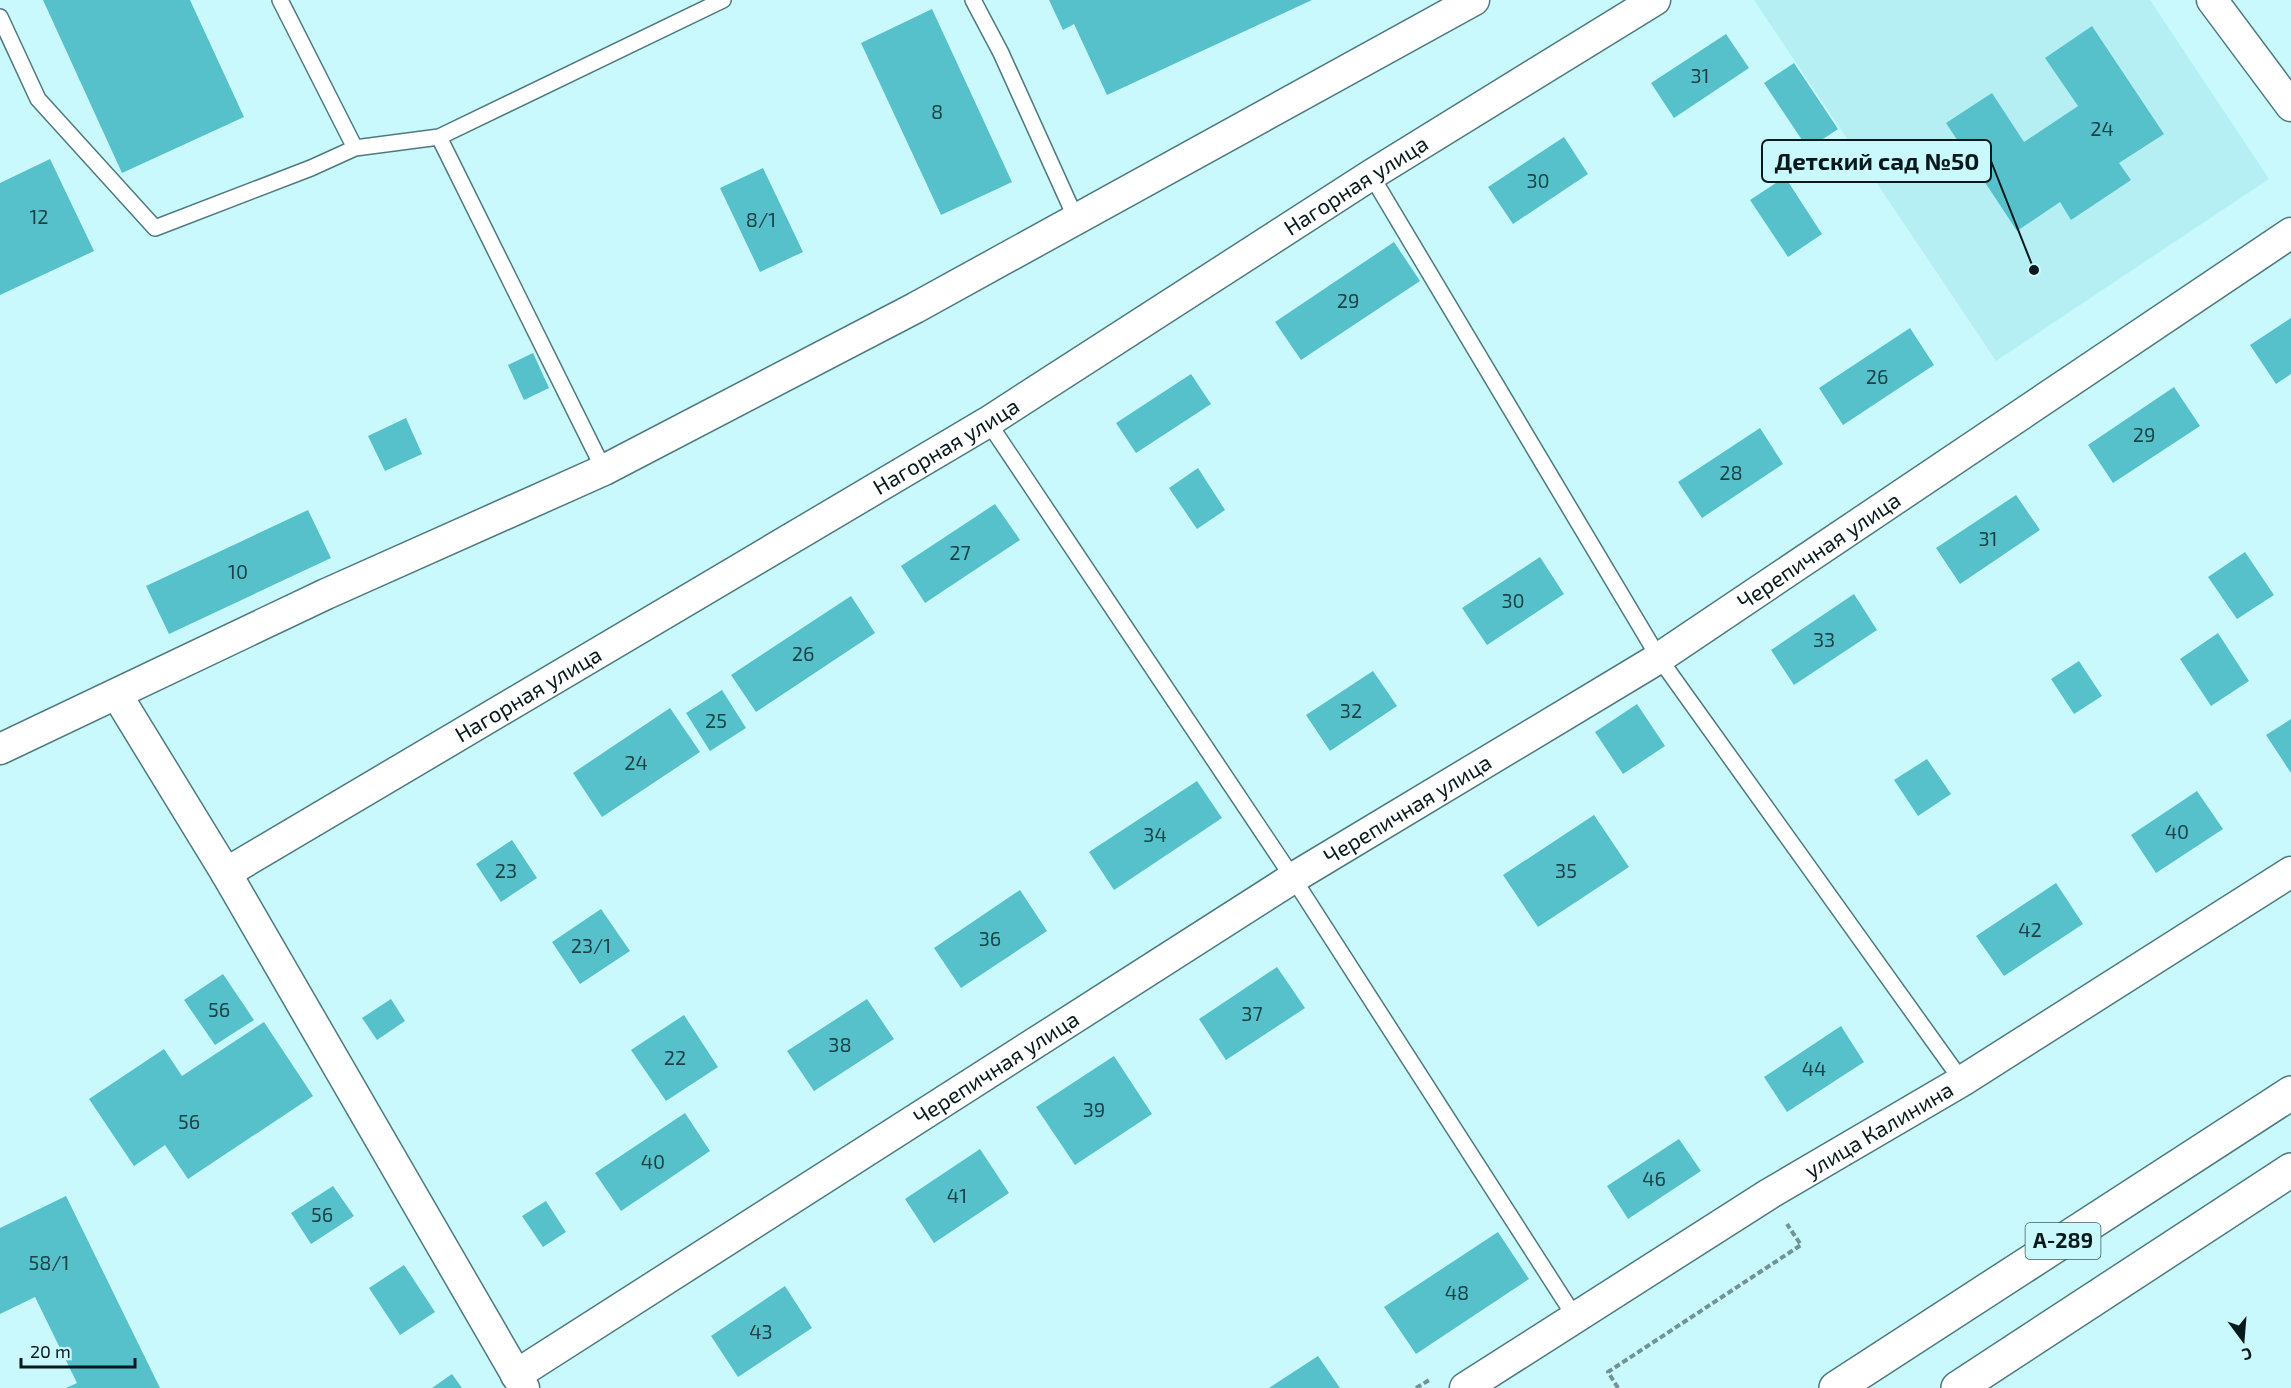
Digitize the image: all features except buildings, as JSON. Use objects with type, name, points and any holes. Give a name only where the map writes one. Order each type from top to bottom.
[{"type":"highway","name":"А-289","points":[[1836,1388],[2291,1093]]},
{"type":"highway","name":"А-289","points":[[1958,1388],[2291,1170]]},
{"type":"street","points":[[0,749],[326,594],[604,470],[915,308],[1474,0]]},
{"type":"street","name":"Нагорная улица","points":[[226,873],[988,422],[1371,175],[1655,0]]},
{"type":"street","points":[[2212,0],[2291,106]]},
{"type":"street","name":"Черепичная улица","points":[[520,1382],[1293,878],[1659,658],[2291,232]]},
{"type":"street","points":[[117,695],[226,873],[520,1382]]},
{"type":"street","name":"улица Калинина","points":[[1464,1388],[1769,1194],[1962,1081],[2291,872]]},
{"type":"lane","points":[[280,0],[355,147]]},
{"type":"lane","points":[[0,17],[38,99],[155,228],[311,168],[355,147],[439,137],[723,0]]},
{"type":"lane","points":[[973,0],[1077,220]]},
{"type":"lane","points":[[439,137],[604,470]]},
{"type":"lane","points":[[1371,175],[1659,658],[1962,1081]]},
{"type":"lane","points":[[988,422],[1293,878],[1575,1317]]},
{"type":"path","points":[[1618,1388],[1608,1372],[1801,1245],[1769,1194]]},
{"type":"shaded area","points":[[1754,0],[2150,0],[2269,179],[1996,361]]},
{"type":"place","name":"Детский сад №50","points":[[2034,270]]}]
